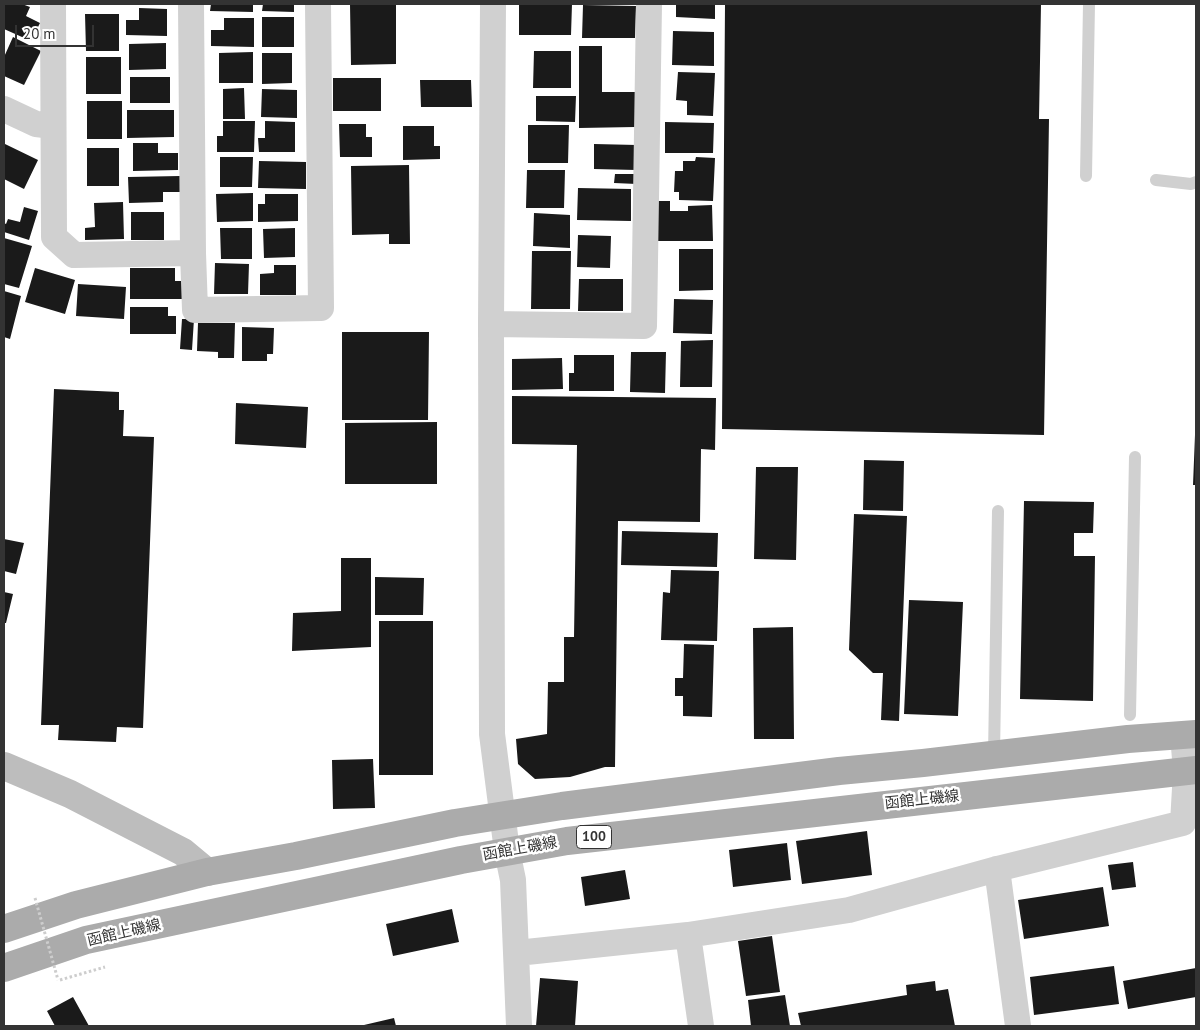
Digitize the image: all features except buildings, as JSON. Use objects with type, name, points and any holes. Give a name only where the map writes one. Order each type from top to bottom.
[{"type":"main road","name":"100","points":[[4,929],[76,905],[207,872],[455,823],[690,788],[1128,739],[1190,735]]},
{"type":"main road","name":"函館上磯線","points":[[4,968],[86,940],[567,840],[1191,770]]},
{"type":"street","points":[[53,4],[54,237],[74,255],[193,253]]},
{"type":"street","points":[[191,4],[195,310],[321,308],[318,4]]},
{"type":"street","points":[[493,4],[491,324],[492,734],[507,851],[513,880],[519,1026]]},
{"type":"street","points":[[491,324],[644,326],[649,4]]},
{"type":"street","points":[[4,109],[36,124],[53,126]]},
{"type":"street","points":[[517,953],[688,935],[849,910],[997,869],[1183,823],[1191,770],[1190,735]]},
{"type":"street","points":[[4,766],[70,794],[183,852],[207,872]]},
{"type":"street","points":[[997,869],[1018,1026]]},
{"type":"street","points":[[688,935],[701,1026]]},
{"type":"lane","points":[[1086,176],[1089,4]]},
{"type":"lane","points":[[1156,180],[1191,184],[1196,182]]},
{"type":"lane","points":[[1130,715],[1135,457]]},
{"type":"lane","points":[[994,755],[998,511]]},
{"type":"path","points":[[35,898],[58,980]]}]
